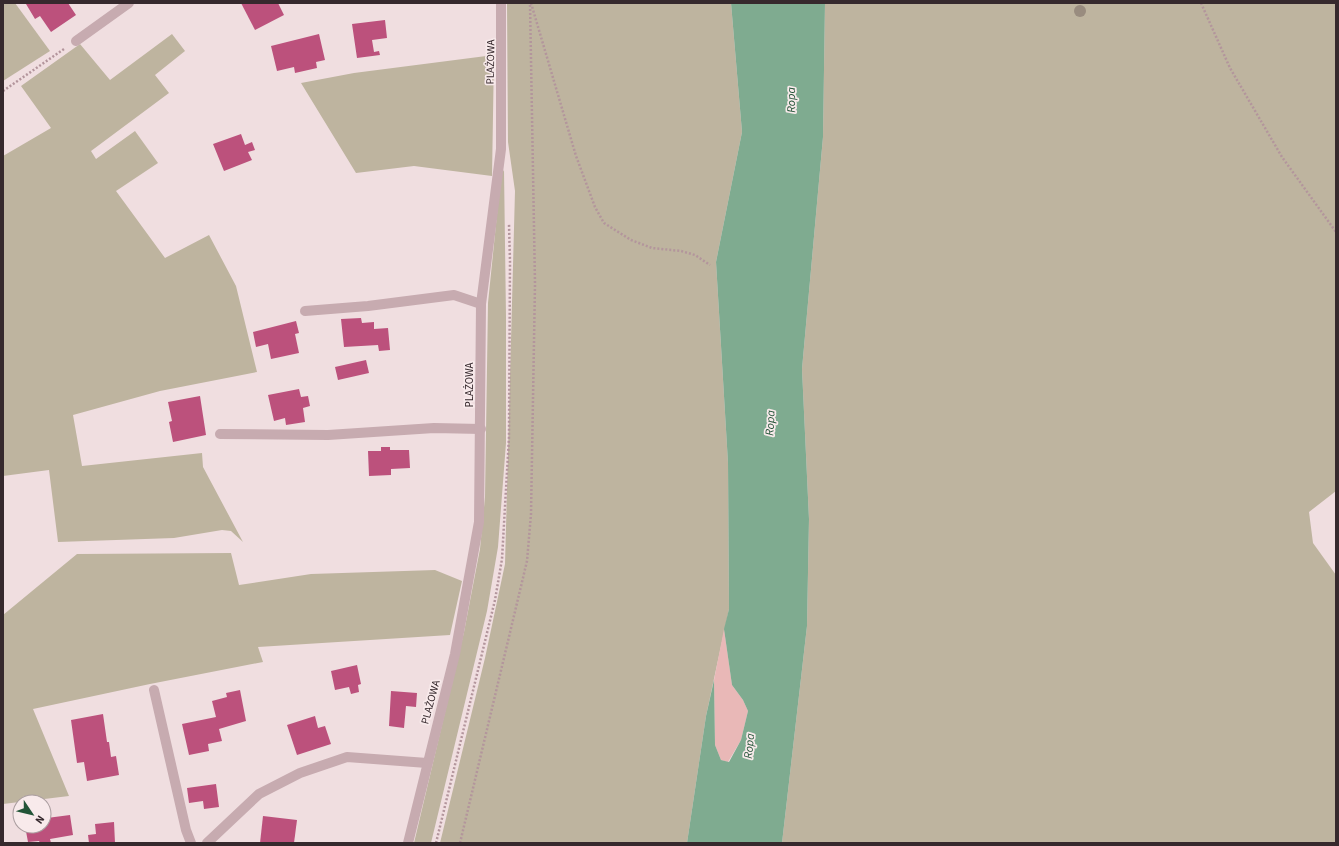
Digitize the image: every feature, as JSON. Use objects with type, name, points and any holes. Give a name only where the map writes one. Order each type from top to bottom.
[{"type":"street","points":[[76,41],[129,3]]},
{"type":"street","name":"PLAŻOWA","points":[[408,843],[427,763],[456,654],[479,522],[481,304],[501,149],[501,3]]},
{"type":"street","points":[[305,311],[368,306],[454,295],[481,304]]},
{"type":"street","points":[[220,434],[328,435],[434,428],[481,430]]},
{"type":"street","points":[[154,690],[186,830],[191,843]]},
{"type":"street","points":[[207,843],[259,794],[300,773],[347,758],[427,763]]},
{"type":"path","points":[[530,3],[576,156],[595,207],[604,223],[620,234],[645,246],[696,255],[710,265]]},
{"type":"path","points":[[460,843],[527,561],[531,514],[535,284],[530,3]]},
{"type":"path","points":[[1201,3],[1230,68],[1282,157],[1336,232]]},
{"type":"path","points":[[3,91],[76,41]]},
{"type":"shaded area","points":[[3,3],[15,3],[50,51],[3,81]]},
{"type":"shaded area","points":[[507,3],[731,3],[742,132],[716,262],[728,463],[729,609],[706,716],[687,843],[440,843],[485,658],[505,564],[515,191],[508,142]]},
{"type":"shaded area","points":[[825,3],[1336,3],[1336,491],[1309,512],[1313,543],[1336,575],[1336,843],[782,843],[807,626],[809,519],[802,369],[823,137]]},
{"type":"shaded area","points":[[172,34],[185,51],[155,75],[169,93],[91,151],[96,159],[135,131],[158,163],[116,191],[165,258],[209,235],[236,286],[257,372],[160,391],[73,415],[82,466],[202,453],[203,467],[243,542],[231,531],[222,530],[174,538],[58,542],[49,470],[3,476],[3,156],[51,128],[21,86],[80,44],[110,80]]},
{"type":"shaded area","points":[[494,55],[492,176],[414,166],[356,173],[301,83],[354,73]]},
{"type":"shaded area","points":[[504,170],[506,443],[498,547],[487,611],[431,843],[414,843],[464,632],[480,549],[485,497],[488,303],[501,175]]},
{"type":"shaded area","points":[[231,553],[239,585],[311,574],[435,570],[462,581],[450,635],[258,647],[263,662],[33,709],[69,796],[52,798],[52,794],[12,794],[12,803],[3,804],[3,615],[77,554]]},
{"type":"sand","points":[[724,629],[732,685],[743,700],[748,711],[741,740],[728,762],[721,760],[715,745],[714,680]]},
{"type":"water","name":"Ropa","points":[[731,3],[825,3],[823,137],[802,369],[809,519],[807,626],[782,843],[687,843],[706,716],[714,680],[715,745],[721,760],[729,762],[741,740],[748,711],[743,700],[732,685],[724,629],[729,609],[728,463],[716,262],[742,132]]},
{"type":"building","points":[[68,3],[76,15],[51,32],[40,16],[35,19],[26,4]]},
{"type":"building","points":[[241,3],[278,3],[284,15],[255,30]]},
{"type":"building","points":[[385,20],[387,38],[372,40],[374,52],[379,51],[380,55],[357,58],[352,24]]},
{"type":"building","points":[[319,34],[325,60],[316,62],[317,68],[295,73],[294,67],[277,71],[271,46]]},
{"type":"building","points":[[241,134],[245,145],[252,142],[255,150],[248,152],[252,160],[224,171],[213,144]]},
{"type":"building","points":[[361,318],[362,323],[374,322],[374,329],[388,328],[390,350],[379,351],[378,345],[344,347],[341,319]]},
{"type":"building","points":[[296,321],[299,333],[295,334],[299,353],[271,359],[268,344],[256,347],[253,332]]},
{"type":"building","points":[[366,360],[369,373],[338,380],[335,367]]},
{"type":"building","points":[[299,389],[301,397],[308,396],[310,406],[303,408],[305,422],[286,425],[285,418],[274,421],[268,395]]},
{"type":"building","points":[[200,396],[206,435],[173,442],[169,422],[172,421],[168,402]]},
{"type":"building","points":[[381,447],[390,447],[390,450],[409,450],[410,468],[391,469],[391,475],[369,476],[368,451],[381,451]]},
{"type":"building","points":[[357,665],[361,684],[358,685],[359,692],[351,694],[349,687],[335,690],[331,671]]},
{"type":"building","points":[[240,690],[246,721],[219,729],[222,741],[208,744],[209,751],[189,755],[182,724],[216,717],[212,701],[227,697],[226,693]]},
{"type":"building","points":[[391,691],[417,693],[416,707],[406,706],[404,728],[389,726]]},
{"type":"building","points":[[103,714],[107,742],[109,742],[111,757],[116,756],[119,775],[87,781],[84,762],[77,763],[71,720]]},
{"type":"building","points":[[315,716],[318,728],[325,726],[331,744],[297,755],[287,725]]},
{"type":"building","points":[[216,784],[219,807],[204,809],[203,801],[189,803],[187,788]]},
{"type":"building","points":[[70,815],[73,835],[50,839],[51,843],[40,843],[39,841],[28,842],[26,834],[52,834],[52,817]]},
{"type":"building","points":[[263,816],[297,820],[294,843],[260,843]]},
{"type":"building","points":[[114,822],[115,843],[89,843],[88,835],[96,834],[95,824]]}]
